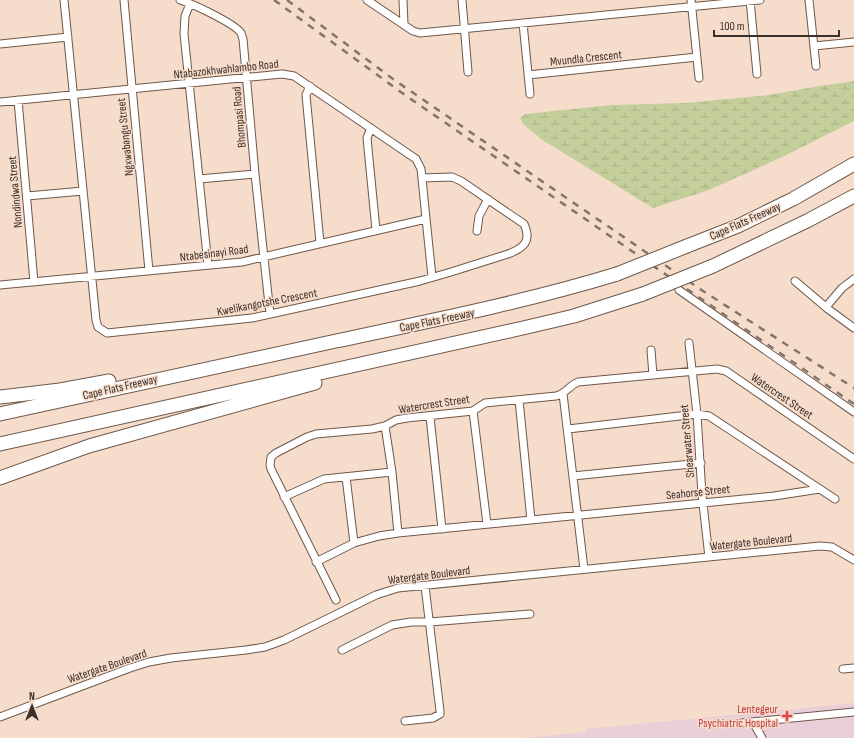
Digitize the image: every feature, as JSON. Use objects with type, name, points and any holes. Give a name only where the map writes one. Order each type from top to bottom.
[{"type":"highway","name":"Cape Flats Freeway","points":[[0,414],[501,306],[575,287],[617,274],[738,226],[786,202],[854,164]]},
{"type":"highway","points":[[0,444],[566,318],[644,294],[713,266],[854,196]]},
{"type":"highway","points":[[0,478],[89,446],[348,374],[391,358]]},
{"type":"highway","points":[[0,397],[60,390],[145,375],[158,374],[172,376]]},
{"type":"street","points":[[64,0],[91,277]]},
{"type":"street","name":"Ngxwabangu Street","points":[[124,0],[149,271]]},
{"type":"street","name":"Bhompasi Road","points":[[180,0],[230,25],[241,33],[243,39],[255,174],[270,314]]},
{"type":"street","points":[[367,0],[413,31],[420,33],[522,23],[692,3],[760,0]]},
{"type":"street","points":[[403,0],[404,24]]},
{"type":"street","points":[[462,0],[468,72]]},
{"type":"street","points":[[750,0],[757,74]]},
{"type":"street","points":[[809,0],[816,66]]},
{"type":"street","points":[[692,3],[699,78]]},
{"type":"street","points":[[190,4],[184,24],[208,265]]},
{"type":"street","points":[[522,23],[530,94]]},
{"type":"street","points":[[0,44],[68,37]]},
{"type":"street","points":[[814,46],[854,42]]},
{"type":"street","name":"Mvundla Crescent","points":[[528,75],[697,56]]},
{"type":"street","name":"Ntabazokhwahlambo Road","points":[[0,102],[246,79],[282,74],[290,75],[310,86],[415,157],[420,166],[426,219]]},
{"type":"street","points":[[310,86],[306,95],[320,243]]},
{"type":"street","name":"Nondindwa Street","points":[[18,100],[34,282]]},
{"type":"street","points":[[371,128],[367,138],[376,230]]},
{"type":"street","points":[[199,179],[255,174]]},
{"type":"street","points":[[422,178],[452,177],[458,179],[488,199],[479,216],[477,231]]},
{"type":"street","points":[[27,196],[83,191]]},
{"type":"street","name":"Kwelikangotshe Crescent","points":[[91,277],[96,320],[98,327],[106,333],[239,320],[270,314],[432,277],[517,250],[524,244],[527,232],[524,224],[488,199]]},
{"type":"street","points":[[426,219],[432,277]]},
{"type":"street","name":"Ntabesinayi Road","points":[[0,285],[242,262],[426,219]]},
{"type":"street","points":[[826,307],[842,288],[854,279]]},
{"type":"street","points":[[795,281],[854,328]]},
{"type":"street","points":[[679,290],[854,412]]},
{"type":"street","points":[[689,343],[692,371]]},
{"type":"street","points":[[651,350],[653,374]]},
{"type":"street","name":"Watercrest Street","points":[[336,600],[284,497],[270,465],[271,457],[276,453],[311,435],[372,429],[385,426],[396,420],[474,411],[486,403],[563,394],[571,385],[578,382],[717,368],[726,372],[854,459]]},
{"type":"street","name":"Shearwater Street","points":[[692,371],[709,557]]},
{"type":"street","points":[[563,394],[584,569]]},
{"type":"street","points":[[519,400],[531,520]]},
{"type":"street","points":[[474,411],[486,524]]},
{"type":"street","points":[[568,429],[697,414],[705,415],[714,418],[835,499]]},
{"type":"street","points":[[430,416],[442,530]]},
{"type":"street","points":[[385,426],[392,472],[398,533]]},
{"type":"street","points":[[572,476],[701,463]]},
{"type":"street","points":[[284,497],[324,479],[392,472]]},
{"type":"street","points":[[346,477],[354,543]]},
{"type":"street","name":"Seahorse Street","points":[[578,515],[774,496],[820,489]]},
{"type":"street","points":[[316,562],[354,543],[379,536],[578,515]]},
{"type":"street","name":"Watergate Boulevard","points":[[0,717],[149,662],[265,647],[284,640],[387,591],[584,569],[827,546],[854,560]]},
{"type":"street","points":[[405,721],[433,718],[440,714],[425,586]]},
{"type":"street","points":[[342,650],[392,625],[411,622],[430,622],[530,614]]},
{"type":"street","points":[[843,669],[854,668]]},
{"type":"street","points":[[742,723],[854,712]]},
{"type":"street","points":[[753,722],[762,738]]},
{"type":"shaded area","name":"Lentegeur Psychiatric Hospital","points":[[854,703],[854,738],[523,738],[586,732],[586,729]]},
{"type":"green space","points":[[854,81],[854,121],[780,158],[709,190],[653,208],[541,139],[523,124],[520,118],[525,114],[611,105],[687,103],[769,95]]},
{"type":"railway","points":[[274,0],[405,95],[854,404]]},
{"type":"railway","points":[[287,0],[393,79],[565,197],[703,291],[854,388]]},
{"type":"place","name":"Lentegeur Psychiatric Hospital","points":[[787,716]]}]
